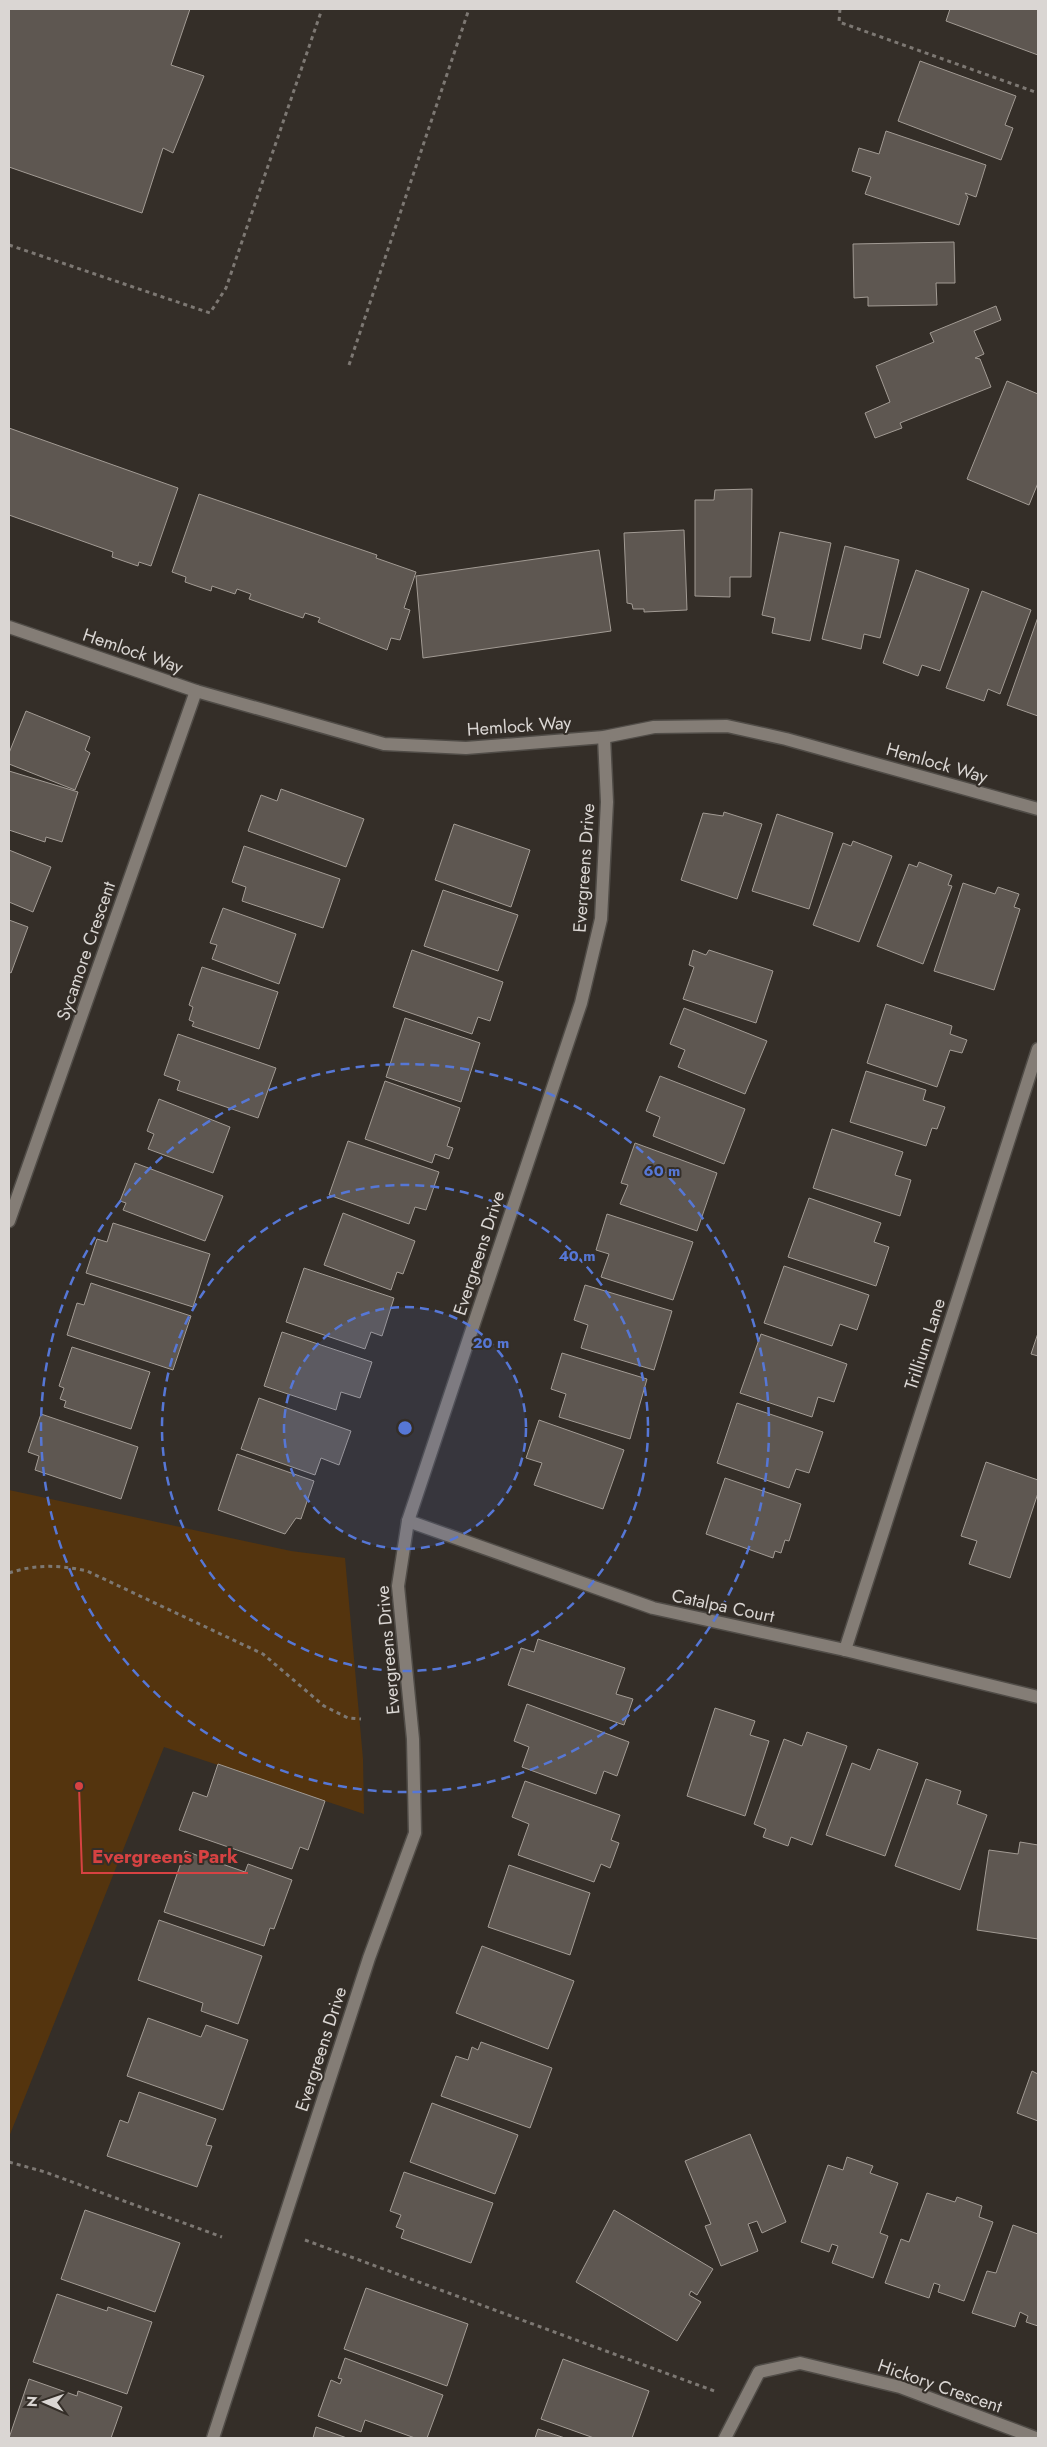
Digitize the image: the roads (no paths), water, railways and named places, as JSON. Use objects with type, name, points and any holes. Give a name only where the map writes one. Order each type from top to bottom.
[{"type":"street","name":"Hemlock Way","points":[[9,627],[196,691],[384,744],[466,748],[604,737],[654,727],[727,726],[796,742],[1038,809]]},
{"type":"street","name":"Sycamore Crescent","points":[[9,1222],[196,691]]},
{"type":"street","name":"Evergreens Drive","points":[[213,2438],[369,1958],[415,1833],[413,1739],[398,1586],[408,1521],[581,1003],[601,919],[607,802],[604,737]]},
{"type":"street","name":"Trillium Lane","points":[[845,1650],[1038,1049]]},
{"type":"street","name":"Catalpa Court","points":[[408,1521],[653,1608],[845,1650],[1038,1697]]},
{"type":"street","name":"Hickory Crescent","points":[[725,2438],[730,2425],[759,2372],[800,2363],[900,2386],[1036,2438]]},
{"type":"place","name":"Evergreens Park","points":[[79,1786]]}]
